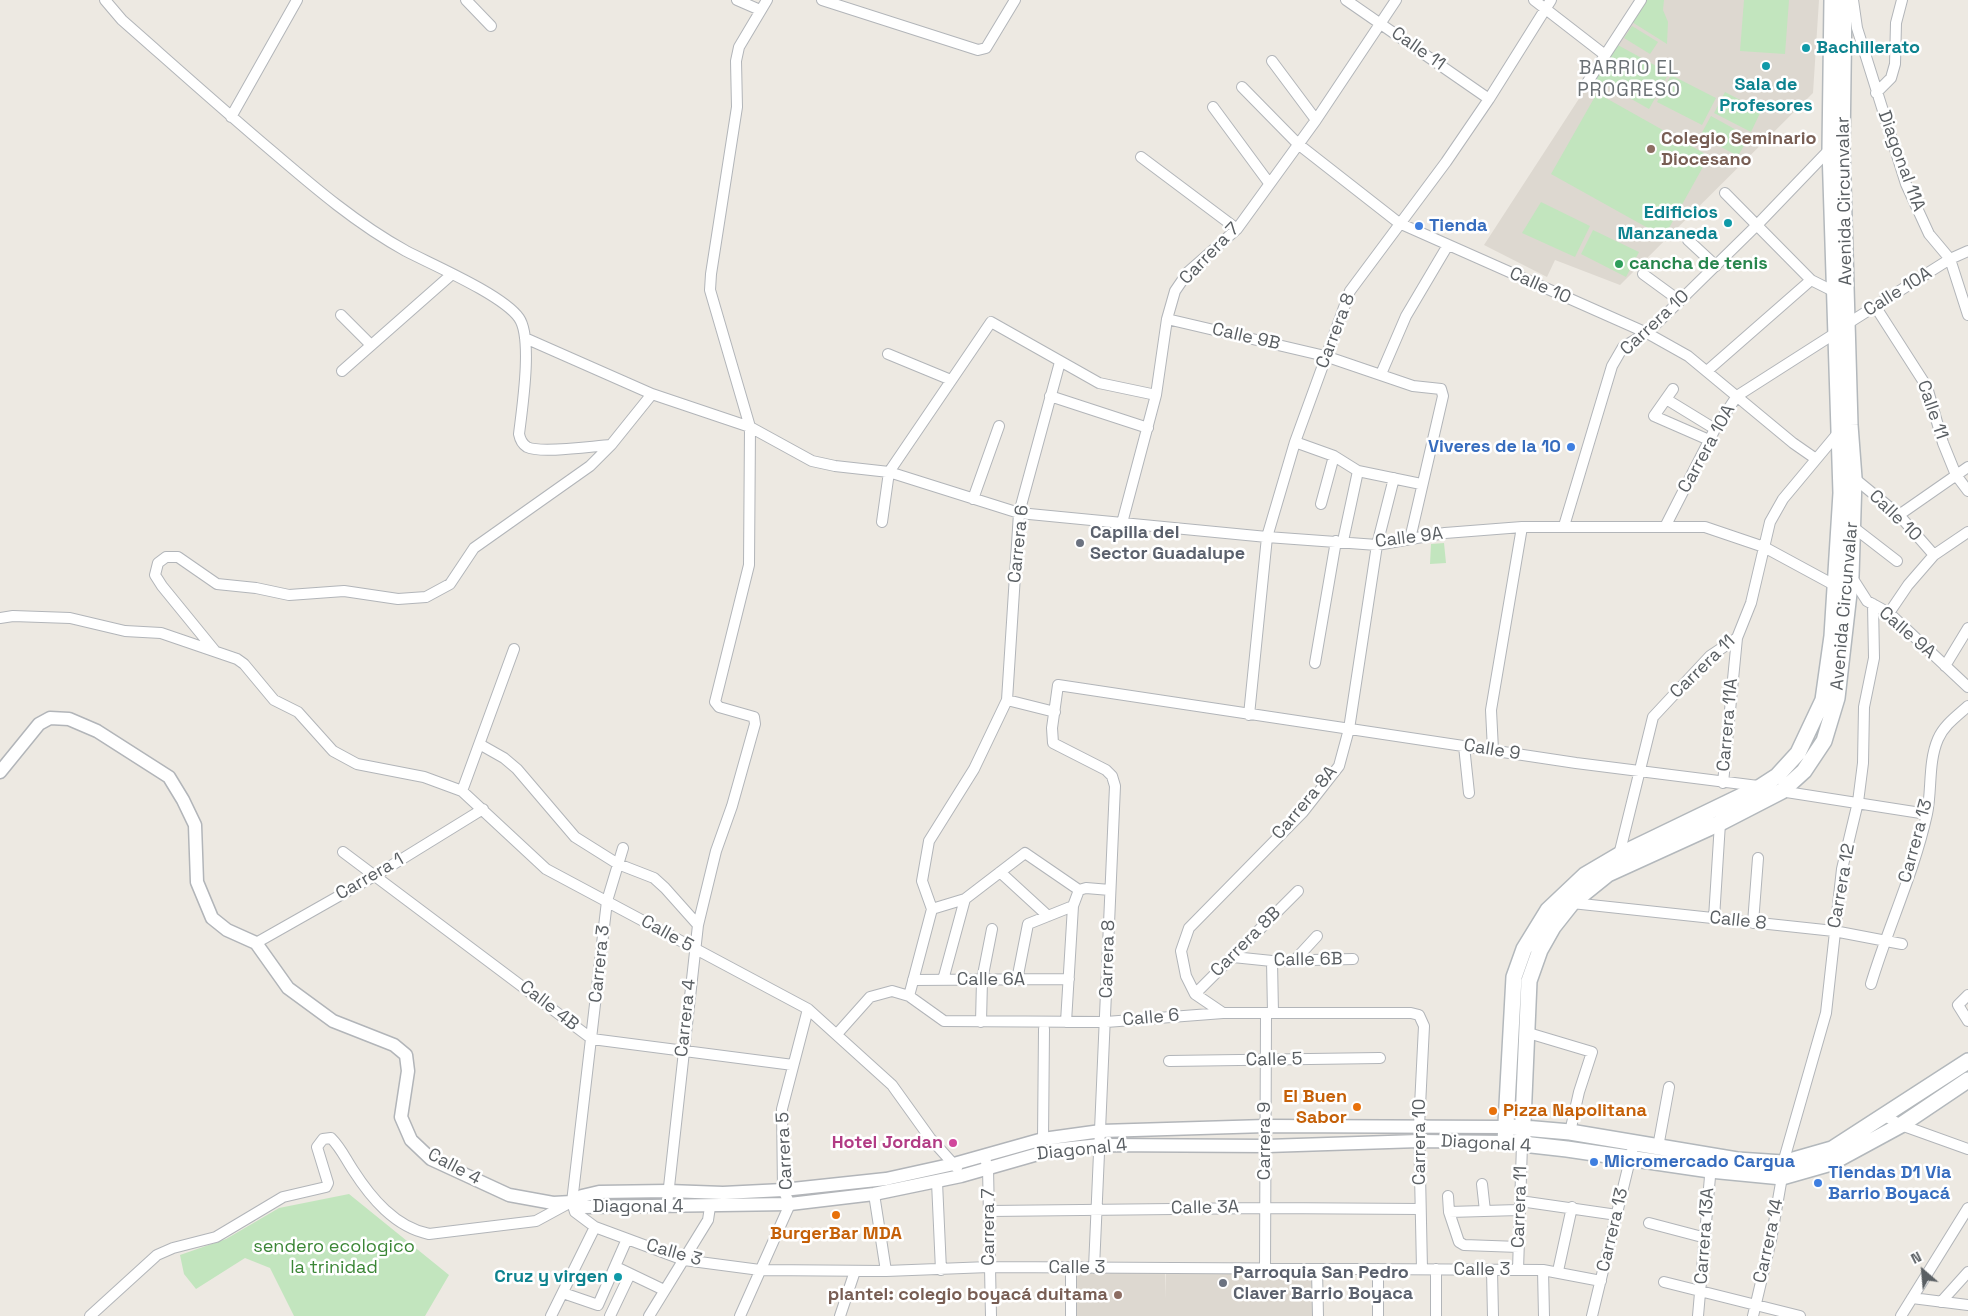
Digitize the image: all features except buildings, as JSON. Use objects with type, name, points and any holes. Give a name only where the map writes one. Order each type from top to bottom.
[{"type":"main road","name":"Avenida Circunvalar","points":[[1506,1135],[1514,977],[1524,949],[1548,910],[1585,875],[1619,855],[1760,787],[1777,776],[1798,753],[1823,700],[1836,586],[1844,433],[1847,324],[1836,149],[1832,0]]},
{"type":"main road","name":"Avenida Circunvalar","points":[[1522,1144],[1525,1032],[1529,980],[1540,950],[1553,927],[1572,903],[1608,874],[1720,823],[1782,791],[1804,771],[1824,741],[1837,698],[1851,576],[1854,478],[1844,433],[1834,334],[1833,292],[1836,149],[1844,0]]},
{"type":"main road","name":"Diagonal 4","points":[[1783,1170],[1832,1149],[1968,1061]]},
{"type":"main road","name":"Diagonal 4","points":[[1506,1135],[1522,1144],[1632,1150],[1711,1163],[1783,1170],[1831,1163],[1902,1125],[1968,1080]]},
{"type":"main road","name":"Diagonal 4","points":[[1506,1135],[1522,1128],[1570,1132],[1632,1150],[1658,1147],[1711,1163]]},
{"type":"street","points":[[105,0],[122,20],[337,207],[392,243],[451,275],[488,292],[518,317],[523,327],[525,338],[525,377],[520,439],[526,447],[540,450],[611,445]]},
{"type":"street","points":[[231,116],[297,0]]},
{"type":"street","points":[[466,0],[490,26]]},
{"type":"street","points":[[737,0],[760,10]]},
{"type":"street","points":[[750,427],[710,290],[737,107],[736,60],[739,47],[767,0]]},
{"type":"street","points":[[822,0],[978,50],[986,48],[1015,0]]},
{"type":"street","name":"Calle 11","points":[[1346,0],[1382,23],[1489,99]]},
{"type":"street","name":"Carrera 7","points":[[1122,523],[1156,394],[1167,319],[1175,291],[1188,272],[1237,229],[1316,120],[1396,0]]},
{"type":"street","points":[[1534,0],[1548,4],[1604,55]]},
{"type":"street","points":[[1585,86],[1641,0]]},
{"type":"street","name":"Diagonal 11A","points":[[1853,0],[1856,28],[1906,184],[1929,234],[1950,260],[1965,293],[1968,315]]},
{"type":"street","points":[[1876,93],[1891,78],[1894,64],[1896,23],[1902,0]]},
{"type":"street","name":"Carrera 8","points":[[1249,715],[1267,537],[1295,442],[1350,291],[1446,162],[1489,99],[1548,4]]},
{"type":"street","points":[[1272,61],[1316,120]]},
{"type":"street","name":"Calle 10","points":[[1242,87],[1298,144],[1399,223],[1647,333],[1688,356],[1792,444],[1816,460]]},
{"type":"street","points":[[1213,107],[1269,183]]},
{"type":"street","name":"Carrera 10","points":[[1564,526],[1612,366],[1623,348],[1647,333],[1836,149]]},
{"type":"street","points":[[1141,157],[1237,229]]},
{"type":"street","points":[[1725,193],[1758,224],[1811,280],[1833,292]]},
{"type":"street","points":[[1688,240],[1716,266]]},
{"type":"street","points":[[1381,374],[1406,316],[1448,245]]},
{"type":"street","name":"Calle 10A","points":[[1847,324],[1950,260],[1968,251]]},
{"type":"street","points":[[1642,274],[1680,301]]},
{"type":"street","points":[[342,371],[451,275]]},
{"type":"street","points":[[1706,371],[1811,280]]},
{"type":"street","name":"Calle 11","points":[[1875,306],[1927,387],[1943,443],[1956,475],[1968,491]]},
{"type":"street","points":[[340,315],[371,345]]},
{"type":"street","name":"Calle 9B","points":[[1167,319],[1325,356],[1413,386],[1441,389],[1442,396],[1421,484]]},
{"type":"street","points":[[882,522],[890,472],[990,322],[1099,383],[1156,394]]},
{"type":"street","name":"Carrera 10A","points":[[1666,525],[1715,429],[1737,396],[1834,334]]},
{"type":"street","name":"Calle 9A","points":[[525,338],[652,394],[750,427],[812,461],[890,472],[1019,513],[1267,537],[1377,545],[1445,533],[1522,527],[1666,525],[1705,527],[1764,547],[1836,586]]},
{"type":"street","points":[[888,354],[951,380]]},
{"type":"street","name":"Carrera 6","points":[[1007,700],[1019,513],[1060,362]]},
{"type":"street","points":[[1672,389],[1654,416],[1709,440]]},
{"type":"street","points":[[215,651],[162,586],[156,575],[158,563],[166,558],[178,557],[217,584],[256,588],[289,596],[344,591],[398,599],[426,597],[450,584],[474,548],[590,466],[611,445],[652,394]]},
{"type":"street","points":[[1050,396],[1148,428]]},
{"type":"street","points":[[1666,399],[1715,429]]},
{"type":"street","points":[[972,499],[999,426]]},
{"type":"street","name":"Carrera 4","points":[[667,1205],[682,1050],[698,924],[716,852],[732,806],[756,720],[754,717],[719,707],[715,702],[749,565],[750,427]]},
{"type":"street","points":[[1816,460],[1844,433]]},
{"type":"street","points":[[1295,442],[1334,456],[1358,471],[1421,484],[1410,539]]},
{"type":"street","points":[[1321,504],[1334,456]]},
{"type":"street","name":"Carrera 11","points":[[1619,855],[1638,771],[1653,717],[1710,656],[1737,638],[1751,602],[1770,522],[1783,499],[1816,460]]},
{"type":"street","points":[[1898,515],[1968,467]]},
{"type":"street","points":[[1315,663],[1340,541],[1358,471]]},
{"type":"street","name":"Carrera 8A","points":[[1195,994],[1186,976],[1181,951],[1189,928],[1303,812],[1339,766],[1349,729],[1377,545],[1394,478]]},
{"type":"street","name":"Calle 10","points":[[1854,478],[1898,515],[1934,555]]},
{"type":"street","points":[[1493,750],[1491,710],[1522,527]]},
{"type":"street","name":"Calle 10","points":[[1852,527],[1898,561]]},
{"type":"street","points":[[1889,613],[1908,585],[1934,555],[1968,532]]},
{"type":"street","name":"Calle 9A","points":[[1851,576],[1867,601],[1889,613],[1968,687]]},
{"type":"street","name":"Carrera 12","points":[[1783,1170],[1826,1013],[1842,869],[1858,802],[1863,763],[1864,707],[1874,658],[1873,604]]},
{"type":"street","name":"Calle 5","points":[[0,618],[13,616],[70,618],[125,631],[161,633],[215,651],[244,664],[274,700],[298,712],[333,751],[357,764],[424,777],[462,791],[546,868],[808,1009],[892,1085],[930,1138],[954,1164],[961,1176]]},
{"type":"street","points":[[1945,666],[1968,628]]},
{"type":"street","name":"Carrera 11A","points":[[1723,783],[1737,638]]},
{"type":"street","points":[[462,791],[514,649]]},
{"type":"street","name":"Carrera 8","points":[[1058,685],[1052,738],[1054,743],[1106,770],[1112,776],[1115,786],[1094,1268]]},
{"type":"street","name":"Calle 9","points":[[1058,685],[1249,715],[1760,787],[1927,814]]},
{"type":"street","points":[[909,996],[932,910],[922,881],[929,841],[974,769],[1007,700],[1055,712]]},
{"type":"street","name":"Carrera 13","points":[[1871,984],[1884,939],[1908,879],[1927,814],[1937,741],[1942,729],[1968,706]]},
{"type":"street","points":[[0,772],[39,724],[50,718],[69,719],[97,731],[169,777],[195,825],[197,882],[212,918],[228,930],[256,943]]},
{"type":"street","points":[[480,745],[504,758],[517,769],[575,837],[618,864],[654,878],[698,924]]},
{"type":"street","points":[[1464,746],[1469,793]]},
{"type":"street","name":"Carrera 1","points":[[256,943],[376,875],[483,809]]},
{"type":"street","points":[[1714,918],[1720,823]]},
{"type":"street","name":"Carrera 3","points":[[572,1202],[607,901],[623,848]]},
{"type":"street","name":"Calle 4B","points":[[343,852],[536,995],[561,1017],[592,1038],[794,1065]]},
{"type":"street","points":[[932,910],[964,899],[1022,854],[1079,890],[1086,888],[1110,890]]},
{"type":"street","points":[[1753,923],[1758,858]]},
{"type":"street","points":[[1000,872],[1048,916]]},
{"type":"street","points":[[1066,1022],[1073,906],[1079,890]]},
{"type":"street","name":"Carrera 8B","points":[[1195,994],[1298,890]]},
{"type":"street","points":[[943,980],[964,899]]},
{"type":"street","name":"Calle 8","points":[[1572,903],[1834,931],[1884,939],[1902,944]]},
{"type":"street","points":[[1017,980],[1028,924],[1073,906]]},
{"type":"street","points":[[981,1022],[982,980],[992,929]]},
{"type":"street","points":[[1294,960],[1317,936]]},
{"type":"street","name":"Calle 4","points":[[256,943],[288,988],[333,1021],[394,1045],[406,1055],[408,1071],[401,1117],[411,1140],[431,1159],[509,1195],[553,1203],[572,1202]]},
{"type":"street","name":"Calle 6B","points":[[1232,956],[1272,961],[1353,959]]},
{"type":"street","name":"Carrera 9","points":[[1265,1269],[1267,1146],[1265,1060],[1272,961]]},
{"type":"street","name":"Calle 6A","points":[[913,980],[1069,979]]},
{"type":"street","name":"Calle 6","points":[[837,1034],[870,997],[892,991],[909,996],[944,1021],[1106,1022],[1223,1013],[1411,1013],[1419,1015]]},
{"type":"street","points":[[1195,994],[1223,1013]]},
{"type":"street","points":[[1968,996],[1958,1005],[1968,1021]]},
{"type":"street","name":"Carrera 5","points":[[740,1316],[790,1204],[783,1190],[782,1109],[808,1009]]},
{"type":"street","name":"Carrera 10","points":[[1419,1015],[1424,1026],[1419,1126],[1422,1269]]},
{"type":"street","points":[[1043,1139],[1044,1030]]},
{"type":"street","points":[[1525,1032],[1592,1052],[1578,1092],[1570,1132]]},
{"type":"street","name":"Calle 5","points":[[1169,1061],[1380,1058]]},
{"type":"street","points":[[1658,1147],[1669,1087]]},
{"type":"street","points":[[1885,1116],[1902,1125],[1968,1149]]},
{"type":"street","name":"Diagonal 4","points":[[572,1202],[582,1207],[667,1205],[710,1207],[790,1204],[874,1194],[961,1176],[986,1162],[1043,1139],[1101,1131],[1266,1126],[1419,1126],[1506,1135]]},
{"type":"street","name":"Diagonal 4","points":[[572,1202],[582,1196],[599,1192],[668,1190],[723,1193],[783,1190],[886,1179],[954,1164],[986,1162],[1052,1150],[1100,1145],[1267,1146],[1419,1141],[1506,1135]]},
{"type":"street","points":[[90,1316],[157,1255],[173,1248],[216,1237],[282,1197],[326,1187],[328,1183],[317,1147],[323,1139],[331,1138],[340,1147],[364,1187],[391,1216],[420,1232],[429,1234],[525,1224],[544,1218],[572,1202]]},
{"type":"street","name":"Carrera 11","points":[[1518,1270],[1522,1144]]},
{"type":"street","name":"Carrera 13","points":[[1592,1316],[1632,1150]]},
{"type":"street","name":"Carrera 7","points":[[986,1162],[990,1210],[989,1267],[991,1316]]},
{"type":"street","name":"Carrera 13A","points":[[1698,1316],[1711,1163]]},
{"type":"street","name":"Carrera 14","points":[[1753,1316],[1783,1170]]},
{"type":"street","points":[[937,1182],[941,1270]]},
{"type":"street","points":[[1482,1184],[1485,1211]]},
{"type":"street","points":[[874,1194],[886,1270]]},
{"type":"street","points":[[1448,1196],[1449,1212],[1459,1242],[1464,1244],[1519,1247]]},
{"type":"street","name":"Calle 3","points":[[572,1202],[574,1212],[595,1227],[684,1260],[760,1270],[941,1270],[989,1267],[1543,1270],[1558,1271],[1601,1281]]},
{"type":"street","points":[[1449,1212],[1485,1211],[1520,1206],[1572,1207],[1617,1214]]},
{"type":"street","points":[[649,1316],[708,1220],[710,1207]]},
{"type":"street","points":[[1558,1271],[1572,1207]]},
{"type":"street","points":[[1901,1316],[1968,1208]]},
{"type":"street","name":"Calle 3A","points":[[990,1210],[1420,1209]]},
{"type":"street","points":[[1650,1223],[1706,1238]]},
{"type":"street","points":[[551,1316],[595,1227]]},
{"type":"street","points":[[563,1293],[598,1305],[616,1268],[627,1239]]},
{"type":"street","points":[[616,1268],[664,1290]]},
{"type":"street","points":[[1070,1268],[1071,1316]]},
{"type":"street","points":[[1317,1269],[1318,1316]]},
{"type":"street","points":[[1378,1269],[1378,1316]]},
{"type":"street","points":[[1436,1270],[1436,1316]]},
{"type":"street","points":[[1492,1270],[1493,1316]]},
{"type":"street","points":[[1543,1270],[1544,1316]]},
{"type":"street","points":[[840,1316],[855,1271]]},
{"type":"street","points":[[1941,1302],[1968,1272]]},
{"type":"street","points":[[610,1316],[630,1274]]},
{"type":"street","points":[[1664,1282],[1800,1316]]},
{"type":"street","points":[[1912,1298],[1968,1305]]},
{"type":"shaded area","name":"Colegio Seminario Diocesano","points":[[1643,0],[1819,0],[1813,93],[1620,285],[1555,260],[1547,277],[1484,245]]},
{"type":"shaded area","points":[[1071,1268],[1165,1273],[1165,1299],[1166,1271],[1314,1272],[1313,1316],[1071,1316]]},
{"type":"green space","points":[[1646,0],[1664,0],[1663,10],[1668,22],[1667,44],[1632,22]]},
{"type":"green space","points":[[1744,0],[1789,0],[1785,54],[1740,51]]},
{"type":"green space","points":[[1632,26],[1658,42],[1650,54],[1624,38]]},
{"type":"green space","points":[[1616,44],[1669,73],[1649,109],[1596,79]]},
{"type":"green space","points":[[1671,75],[1716,98],[1702,125],[1657,102]]},
{"type":"green space","points":[[1725,92],[1761,111],[1751,132],[1714,113]]},
{"type":"green space","points":[[1597,93],[1709,156],[1664,237],[1551,174]]},
{"type":"green space","points":[[1711,116],[1749,137],[1738,156],[1700,136]]},
{"type":"green space","points":[[1541,202],[1590,226],[1575,257],[1522,233]]},
{"type":"green space","name":"cancha de tenis","points":[[1593,230],[1639,252],[1626,277],[1581,254]]},
{"type":"green space","points":[[1444,543],[1446,563],[1430,564],[1431,544]]},
{"type":"green space","name":"sendero ecologico la trinidad","points":[[349,1194],[449,1275],[425,1316],[294,1316],[270,1268],[245,1258],[196,1289],[184,1274],[180,1255],[226,1239],[279,1208]]},
{"type":"place","name":"Bachillerato","points":[[1806,48]]},
{"type":"place","name":"Sala de Profesores","points":[[1766,66]]},
{"type":"place","name":"Colegio Seminario Diocesano","points":[[1651,149]]},
{"type":"place","name":"Edificios Manzaneda","points":[[1728,223]]},
{"type":"place","name":"Tienda","points":[[1419,226]]},
{"type":"place","name":"cancha de tenis","points":[[1619,264]]},
{"type":"place","name":"Viveres de la 10","points":[[1571,447]]},
{"type":"place","name":"Capilla del Sector Guadalupe","points":[[1080,543]]},
{"type":"place","name":"El Buen Sabor","points":[[1357,1107]]},
{"type":"place","name":"Pizza Napolitana","points":[[1493,1111]]},
{"type":"place","name":"Hotel Jordan","points":[[953,1143]]},
{"type":"place","name":"Micromercado Cargua","points":[[1594,1162]]},
{"type":"place","name":"Tiendas D1 Via Barrio Boyacá","points":[[1818,1183]]},
{"type":"place","name":"BurgerBar MDA","points":[[836,1215]]},
{"type":"place","name":"Cruz y virgen","points":[[618,1277]]},
{"type":"place","name":"Parroquia San Pedro Claver Barrio Boyaca","points":[[1223,1283]]},
{"type":"place","name":"plantel: colegio boyacá duitama","points":[[1118,1295]]},
{"type":"district","name":"BARRIO EL PROGRESO","points":[[1629,80]]}]
